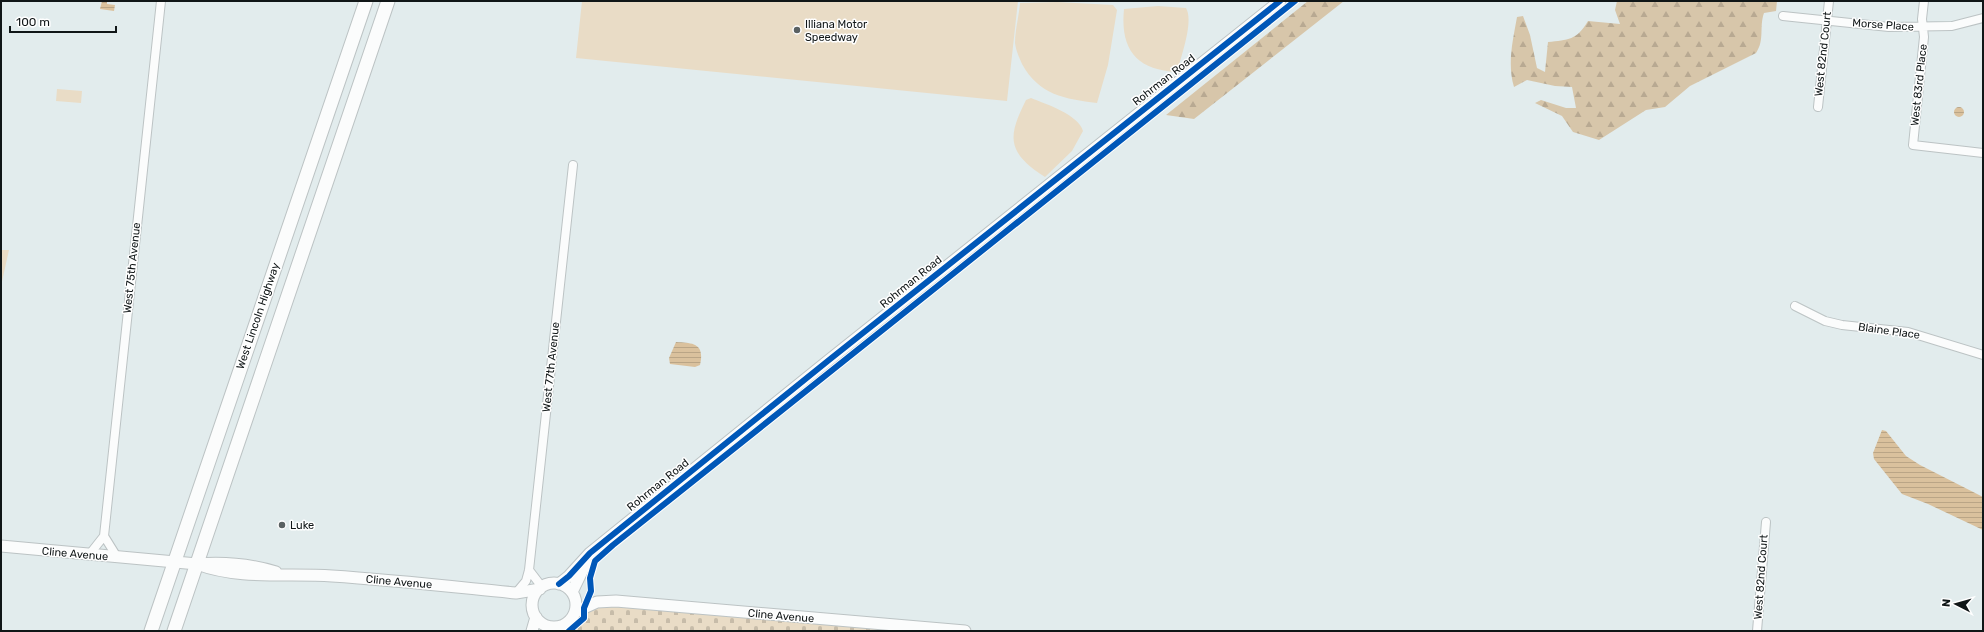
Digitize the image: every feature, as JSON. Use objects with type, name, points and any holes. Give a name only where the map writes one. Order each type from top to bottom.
[{"type":"main road","name":"West Lincoln Highway","points":[[151,631],[366,1]]},
{"type":"main road","name":"West Lincoln Highway","points":[[174,631],[388,1]]},
{"type":"street","name":"West 75th Avenue","points":[[104,536],[161,1]]},
{"type":"street","name":"Rohrman Road","points":[[559,584],[570,576],[590,553],[835,355],[1280,1]]},
{"type":"street","name":"West 82nd Court","points":[[1818,107],[1829,1]]},
{"type":"street","name":"West 83rd Place","points":[[1924,1],[1924,37],[1913,145],[1983,153]]},
{"type":"street","name":"Morse Place","points":[[1783,16],[1889,27],[1952,26],[1983,18]]},
{"type":"street","name":"West 77th Avenue","points":[[516,593],[526,581],[529,570],[573,165]]},
{"type":"street","name":"Blaine Place","points":[[1795,306],[1825,321],[1908,332],[1983,355]]},
{"type":"street","name":"West 82nd Court","points":[[1757,631],[1766,522]]},
{"type":"street","points":[[89,555],[104,536],[117,558]]},
{"type":"street","name":"Cline Avenue","points":[[1,546],[117,558],[196,564],[214,571],[257,576],[282,574],[360,578],[516,593],[541,588]]},
{"type":"street","name":"Rohrman Road","points":[[572,593],[590,553]]},
{"type":"street","points":[[529,570],[541,588]]},
{"type":"street","points":[[516,593],[534,614],[542,624],[550,629],[566,624],[575,612],[576,604],[572,593],[566,587],[559,584],[550,584],[541,588],[534,597],[534,614],[532,631]]},
{"type":"street","name":"Cline Avenue","points":[[572,593],[597,602]]},
{"type":"street","name":"Cline Avenue","points":[[575,612],[597,602],[616,601],[965,631]]},
{"type":"green space","name":"Illiana Motor Speedway","points":[[582,1],[1018,1],[1007,101],[576,58]]},
{"type":"green space","points":[[1308,1],[1344,1],[1194,119],[1166,115]]},
{"type":"green space","points":[[1617,1],[1777,1],[1776,11],[1764,13],[1759,48],[1756,53],[1690,86],[1665,107],[1646,110],[1599,140],[1573,132],[1562,116],[1535,103],[1541,100],[1566,108],[1576,108],[1572,87],[1555,86],[1527,80],[1514,87],[1511,70],[1512,43],[1517,17],[1523,16],[1530,35],[1537,68],[1545,72],[1548,42],[1561,41],[1571,38],[1580,32],[1588,21],[1620,24],[1615,10]]},
{"type":"green space","points":[[1057,2],[1113,5],[1117,10],[1108,65],[1097,103],[1074,100],[1054,94],[1036,83],[1022,64],[1016,49],[1015,43],[1020,3]]},
{"type":"green space","points":[[1158,6],[1186,8],[1188,14],[1188,30],[1177,72],[1151,67],[1141,62],[1128,46],[1123,23],[1124,9]]},
{"type":"green space","points":[[57,89],[82,91],[81,103],[56,101]]},
{"type":"green space","points":[[1031,98],[1069,115],[1080,125],[1083,131],[1072,151],[1045,177],[1023,160],[1017,152],[1014,143],[1014,134],[1020,113],[1026,100]]},
{"type":"green space","points":[[1,250],[9,250],[1,286]]},
{"type":"green space","points":[[613,605],[905,631],[560,631],[577,617],[591,610]]},
{"type":"shaded area","points":[[102,1],[107,1],[107,4],[115,5],[114,11],[100,9]]},
{"type":"shaded area","points":[[1957,107],[1961,107],[1963,108],[1963,116],[1957,117],[1954,114],[1954,110]]},
{"type":"shaded area","points":[[676,342],[692,344],[699,348],[701,352],[700,365],[695,367],[670,364],[669,358]]},
{"type":"shaded area","points":[[1882,430],[1886,431],[1906,456],[1920,465],[1983,497],[1983,530],[1928,504],[1902,494],[1874,459],[1873,453]]},
{"type":"cycle path","points":[[559,584],[569,576],[590,553],[829,360],[1280,1]]},
{"type":"cycle path","points":[[569,631],[584,618],[584,608],[591,591],[590,578],[595,561],[613,545],[1295,1]]},
{"type":"place","name":"Illiana Motor Speedway","points":[[797,30]]},
{"type":"place","name":"Luke","points":[[282,525]]}]
